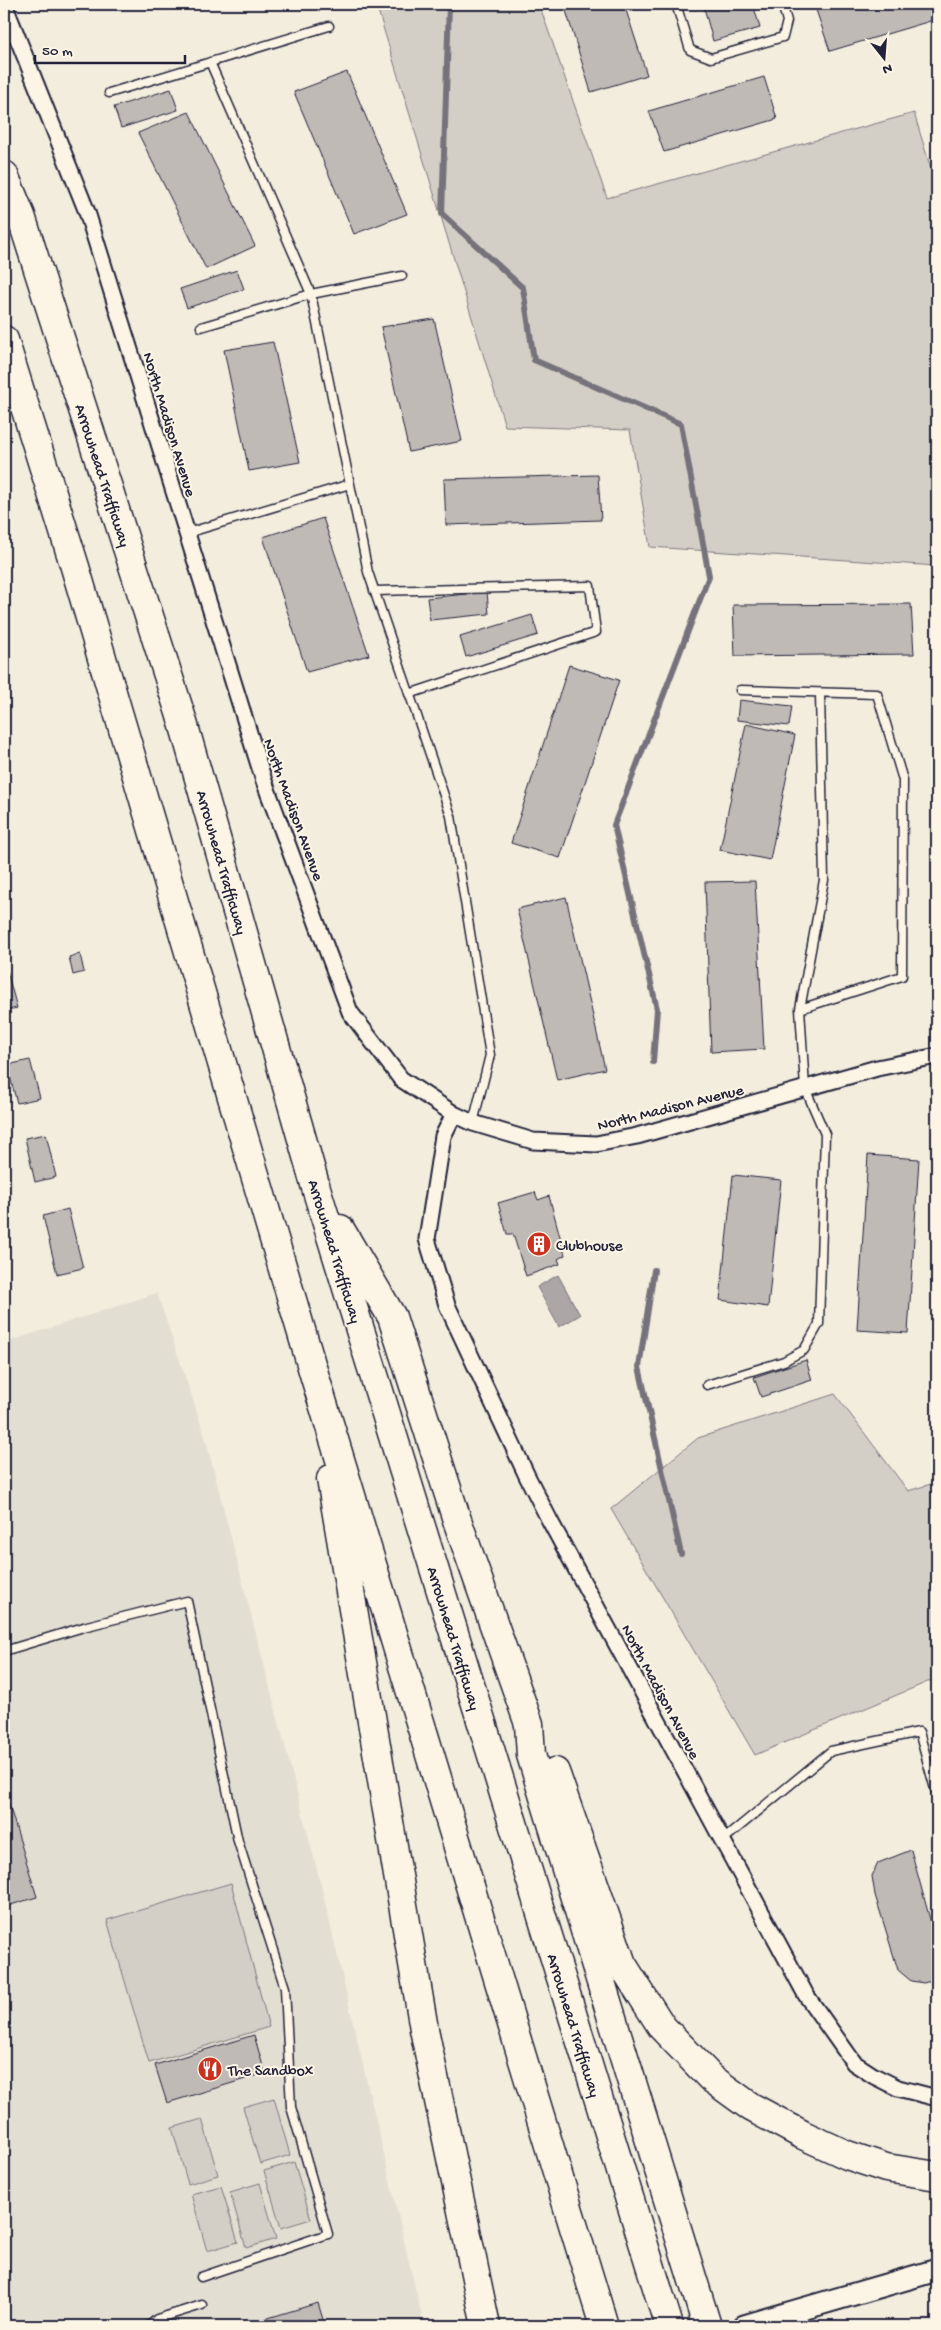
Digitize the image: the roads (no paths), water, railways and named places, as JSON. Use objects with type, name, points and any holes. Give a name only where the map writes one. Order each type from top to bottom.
[{"type":"highway","name":"Arrowhead Trafficway","points":[[4,175],[24,225],[182,719],[316,1188],[669,2326]]},
{"type":"highway","points":[[4,340],[78,576],[314,1374],[604,2326]]},
{"type":"highway","points":[[316,1188],[392,1317],[457,1520],[529,1724],[547,1751],[622,1964],[662,2027],[711,2078],[768,2116],[847,2155],[886,2168],[937,2176]]},
{"type":"highway","points":[[314,1374],[424,2029],[486,2326]]},
{"type":"highway","points":[[529,1724],[531,1755],[707,2326]]},
{"type":"main road","points":[[744,2326],[937,2270]]},
{"type":"street","name":"North Madison Avenue","points":[[4,4],[87,212],[264,781],[350,1012],[401,1078],[454,1114],[472,1123],[533,1141],[596,1144],[637,1136],[877,1068],[937,1056]]},
{"type":"street","name":"North Madison Avenue","points":[[454,1114],[443,1136],[427,1240],[447,1305],[527,1476],[806,1995],[854,2063],[898,2088],[937,2098]]},
{"type":"lane","points":[[676,4],[690,50],[711,58],[783,37],[787,21],[782,4]]},
{"type":"lane","points":[[110,93],[329,26]]},
{"type":"lane","points":[[210,62],[312,294],[368,572],[451,816],[490,1055],[472,1123]]},
{"type":"lane","points":[[200,327],[312,294],[402,276]]},
{"type":"lane","points":[[187,534],[350,484]]},
{"type":"lane","points":[[374,591],[590,586],[596,632],[409,694]]},
{"type":"lane","points":[[740,690],[820,694],[877,694],[903,780],[902,976],[800,1009]]},
{"type":"lane","points":[[707,1385],[784,1361],[804,1350],[819,1324],[825,1134],[805,1088],[800,1009],[824,880],[820,694]]},
{"type":"lane","points":[[4,1652],[87,1626],[187,1601],[238,1840],[285,1988],[291,2107],[328,2234],[201,2277]]},
{"type":"lane","points":[[723,1840],[831,1751],[919,1732],[937,1796]]},
{"type":"lane","points":[[149,2326],[157,2319],[202,2305]]},
{"type":"waterway","points":[[449,4],[442,214],[523,288],[534,360],[681,424],[709,576],[614,825],[657,1009],[653,1062]]},
{"type":"waterway","points":[[654,1270],[639,1367],[681,1554]]},
{"type":"place","name":"Clubhouse","points":[[539,1244]]},
{"type":"place","name":"The Sandbox","points":[[210,2069]]}]
